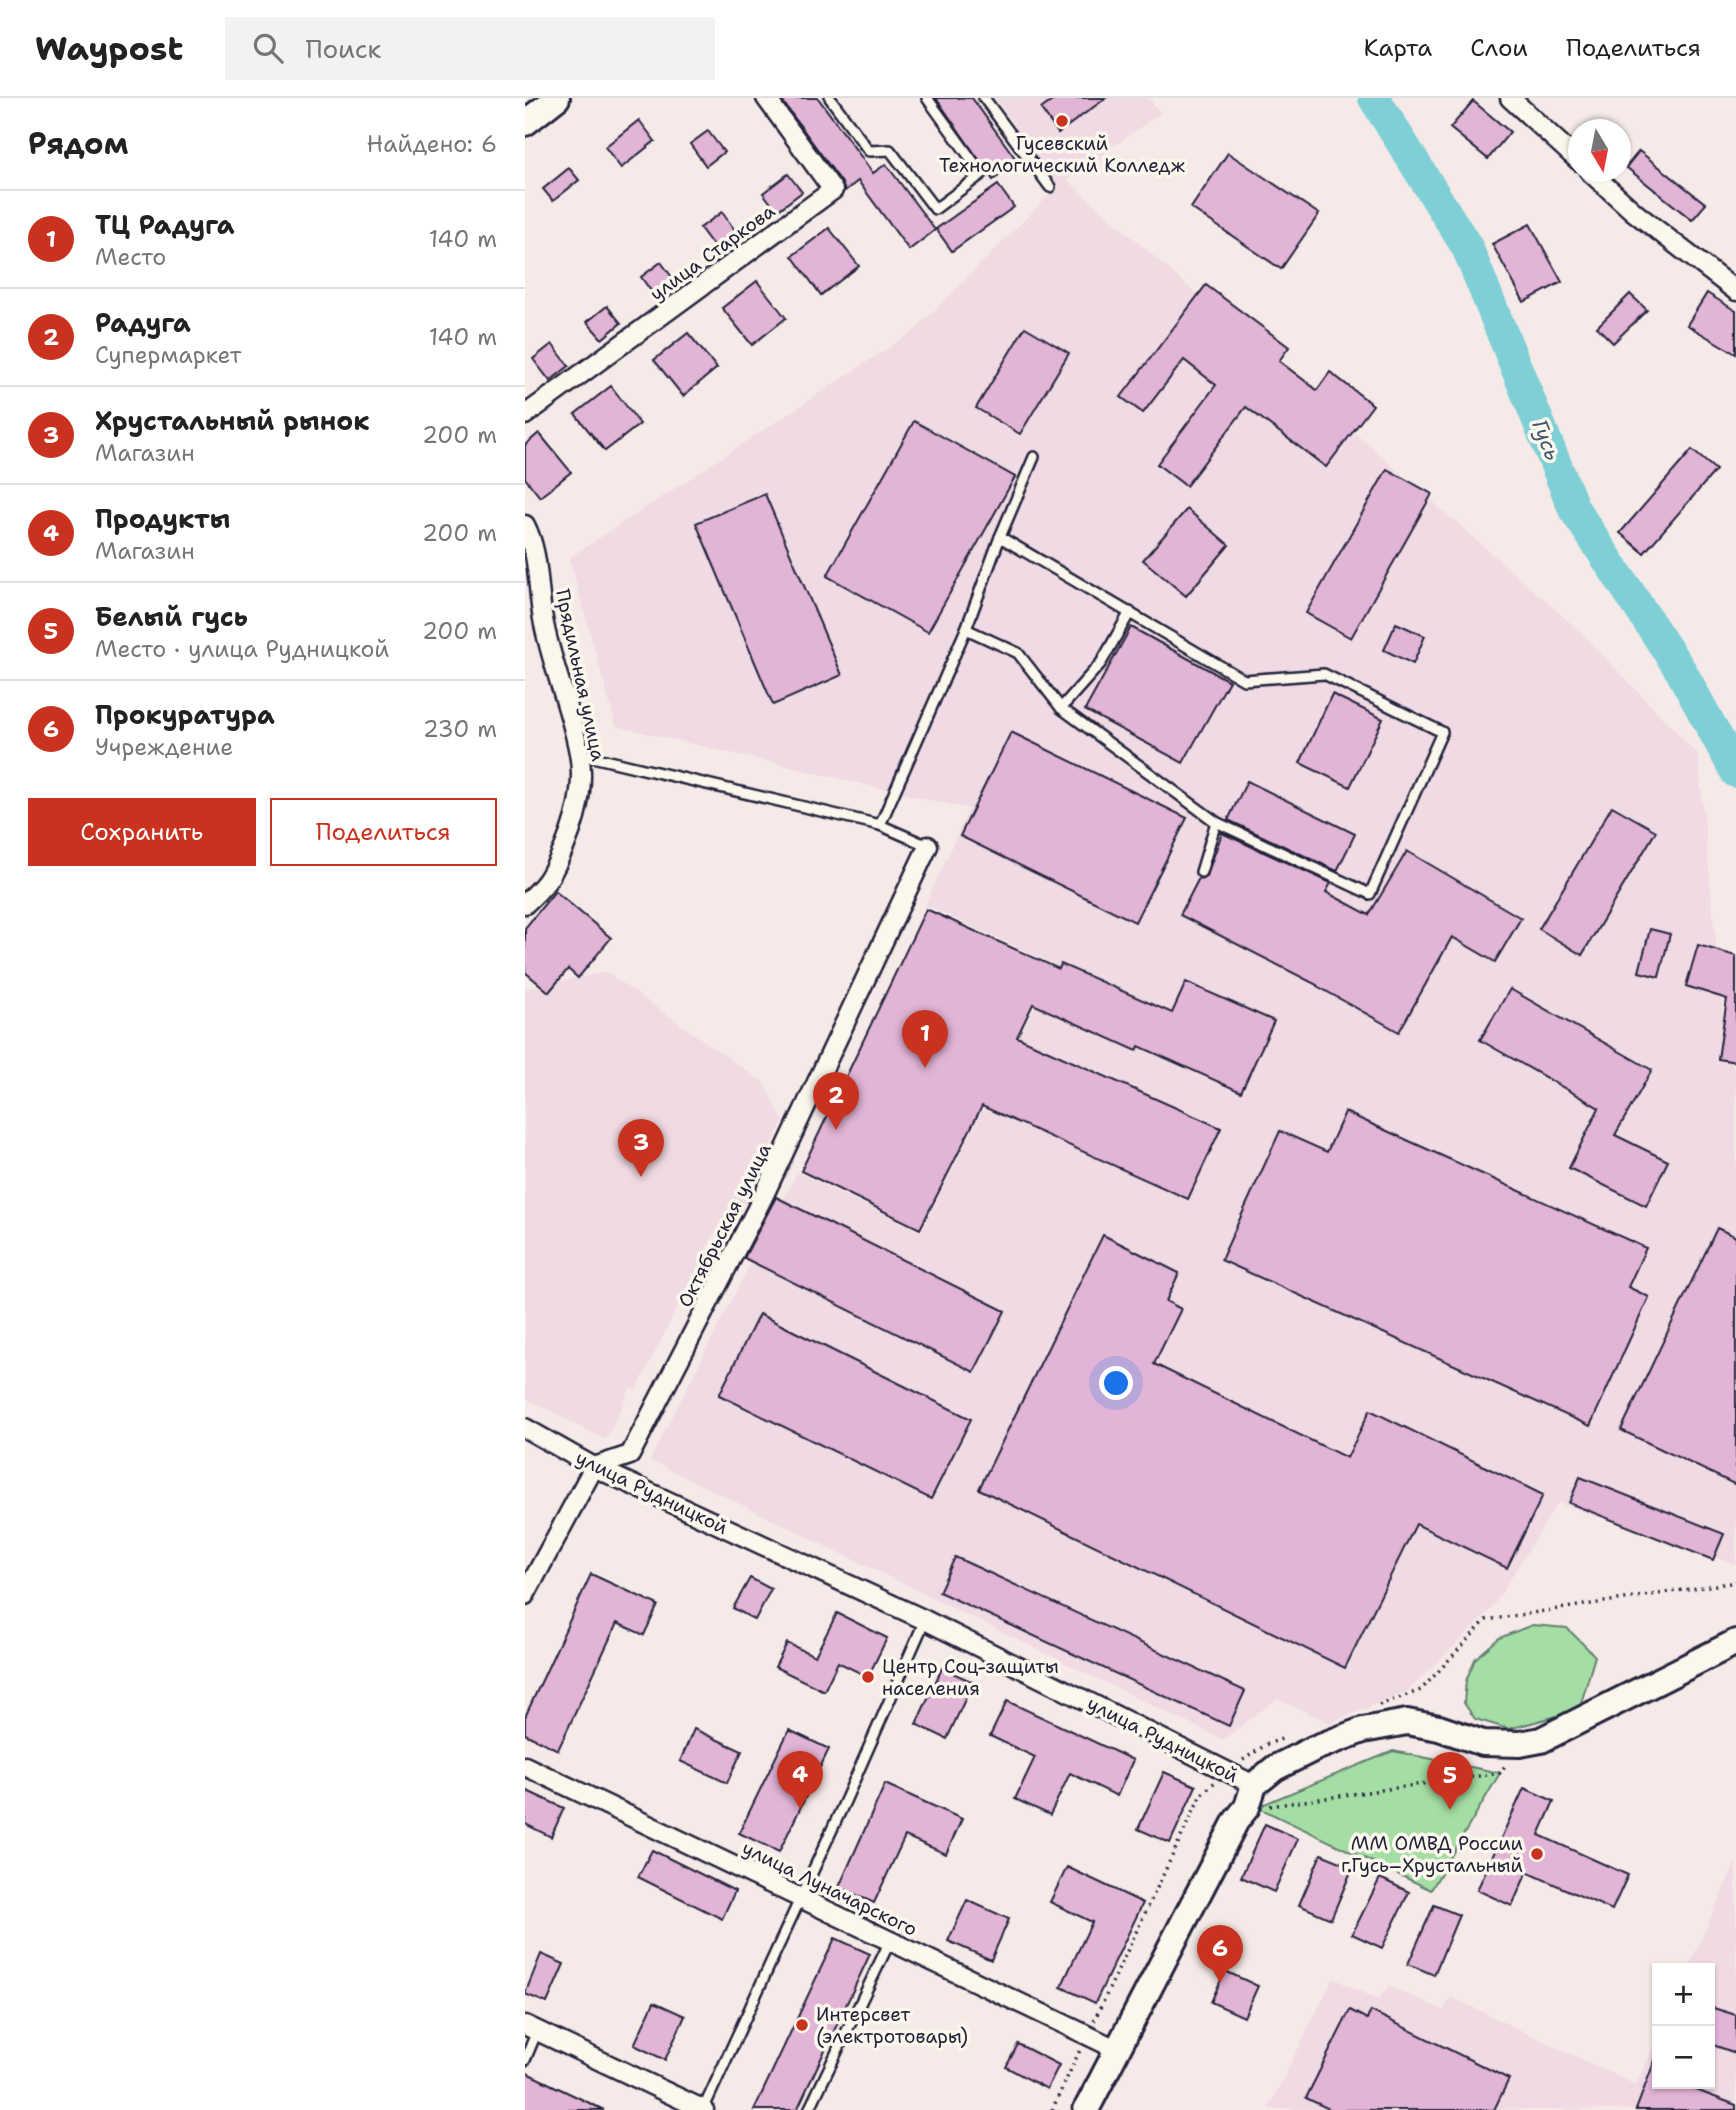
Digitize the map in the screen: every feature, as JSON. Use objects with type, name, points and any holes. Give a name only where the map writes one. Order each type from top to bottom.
[{"type":"street","points":[[525,123],[557,98]]},
{"type":"street","name":"улица Старкова","points":[[525,415],[832,190],[766,98]]},
{"type":"street","points":[[1510,98],[1568,151]]},
{"type":"street","points":[[1601,182],[1634,212],[1736,291]]},
{"type":"street","name":"Прядильная улица","points":[[525,525],[537,556],[543,620],[580,754],[581,778],[573,822],[549,878],[525,905]]},
{"type":"street","name":"Октябрьская улица","points":[[594,1467],[630,1455],[762,1199],[928,846]]},
{"type":"street","name":"улица Рудницкой","points":[[525,1428],[594,1467],[925,1620],[1250,1796],[1275,1768],[1315,1748],[1363,1730],[1407,1722],[1439,1728],[1483,1743],[1520,1744],[1541,1740],[1736,1642]]},
{"type":"street","points":[[525,1595],[594,1467]]},
{"type":"street","name":"улица Луначарского","points":[[525,1766],[1116,2049]]},
{"type":"street","points":[[1086,2110],[1250,1796]]},
{"type":"street","points":[[531,2028],[703,2110]]},
{"type":"lane","points":[[830,98],[869,151],[890,150],[935,209],[982,174],[927,98]]},
{"type":"lane","points":[[984,98],[1050,187]]},
{"type":"lane","points":[[880,825],[966,629],[1000,537],[1034,457]]},
{"type":"lane","points":[[966,629],[1018,653],[1062,708],[1216,822],[1370,894],[1442,732],[1324,674],[1244,680],[1000,537]]},
{"type":"lane","points":[[1062,708],[1101,663],[1130,612]]},
{"type":"lane","points":[[580,754],[880,825],[928,846]]},
{"type":"lane","points":[[1201,872],[1216,822]]},
{"type":"lane","points":[[703,2110],[925,1620]]},
{"type":"lane","points":[[809,2110],[890,1941]]},
{"type":"lane","points":[[525,2060],[531,2028]]},
{"type":"path","points":[[1250,1796],[1500,1773],[1520,1744]]},
{"type":"path","points":[[1052,2110],[1087,2035]]},
{"type":"shaded area","points":[[995,98],[1149,98],[1160,113],[1067,180],[1582,633],[1698,755],[1726,1047],[1736,1077],[1736,1564],[1558,1503],[1490,1611],[1408,1691],[1330,1723],[1277,1699],[1223,1740],[650,1460],[797,1172],[921,1232],[1056,965],[925,905],[969,809],[616,726],[569,558],[914,331],[1058,186]]},
{"type":"shaded area","points":[[606,972],[764,1083],[783,1121],[727,1239],[714,1233],[636,1391],[630,1388],[606,1440],[525,1398],[525,989]]},
{"type":"shaded area","points":[[1736,1862],[1736,2110],[1268,2109],[1333,1978],[1378,2000],[1389,1986],[1443,2010],[1451,1997],[1636,2085],[1652,2049],[1652,2089],[1715,2089],[1715,1963],[1690,1963]]},
{"type":"green space","points":[[1532,1625],[1567,1628],[1595,1656],[1579,1710],[1509,1729],[1475,1719],[1464,1703],[1466,1681],[1475,1659],[1499,1638]]},
{"type":"green space","points":[[1393,1751],[1500,1773],[1431,1890],[1257,1807]]},
{"type":"building","points":[[780,98],[818,98],[873,173],[886,164],[935,230],[909,250],[858,181],[845,191],[842,183]]},
{"type":"building","points":[[936,98],[972,98],[1018,162],[993,180]]},
{"type":"building","name":"Гусевский Технологический Колледж","points":[[1056,98],[1106,98],[1058,133],[1041,109]]},
{"type":"building","points":[[1473,101],[1510,132],[1488,159],[1450,128]]},
{"type":"building","points":[[639,120],[655,141],[621,168],[605,147]]},
{"type":"building","points":[[708,131],[724,152],[706,166],[690,144]]},
{"type":"building","points":[[1639,151],[1706,204],[1692,220],[1631,171],[1631,161]]},
{"type":"building","points":[[1228,153],[1319,214],[1281,269],[1191,208]]},
{"type":"building","points":[[569,168],[579,180],[553,201],[543,189]]},
{"type":"building","points":[[788,174],[802,192],[777,211],[763,193]]},
{"type":"building","points":[[998,185],[1014,207],[952,251],[936,229]]},
{"type":"building","points":[[722,212],[739,236],[718,252],[700,228]]},
{"type":"building","points":[[1530,224],[1562,282],[1524,302],[1492,244]]},
{"type":"building","points":[[829,228],[859,266],[821,295],[792,256]]},
{"type":"building","points":[[661,262],[674,280],[654,295],[641,277]]},
{"type":"building","points":[[757,281],[786,318],[752,345],[722,308]]},
{"type":"building","points":[[1206,285],[1289,347],[1279,361],[1317,390],[1330,372],[1373,405],[1326,467],[1246,407],[1186,486],[1157,464],[1216,385],[1184,360],[1143,413],[1121,397]]},
{"type":"building","points":[[1707,293],[1736,311],[1736,354],[1687,325]]},
{"type":"building","points":[[1630,294],[1647,310],[1613,343],[1597,327]]},
{"type":"building","points":[[607,306],[621,323],[602,339],[587,322]]},
{"type":"building","points":[[1025,327],[1069,353],[1020,434],[976,408]]},
{"type":"building","points":[[688,333],[717,368],[683,396],[654,360]]},
{"type":"building","points":[[552,344],[569,366],[550,381],[533,359]]},
{"type":"building","points":[[611,386],[640,424],[605,451],[575,414]]},
{"type":"building","points":[[914,421],[1015,477],[928,632],[827,576]]},
{"type":"building","points":[[539,433],[571,472],[540,497],[525,478],[525,445]]},
{"type":"building","points":[[1692,450],[1716,470],[1644,553],[1620,533]]},
{"type":"building","points":[[1387,469],[1432,494],[1351,638],[1306,613]]},
{"type":"building","points":[[765,494],[842,675],[773,705],[696,523]]},
{"type":"building","points":[[1187,509],[1229,545],[1186,596],[1143,560]]},
{"type":"building","points":[[1396,623],[1425,636],[1413,664],[1384,650]]},
{"type":"building","points":[[1131,627],[1229,681],[1183,763],[1085,710]]},
{"type":"building","points":[[1332,694],[1383,719],[1350,787],[1300,763]]},
{"type":"building","points":[[1011,732],[1187,818],[1135,922],[960,836]]},
{"type":"building","points":[[1247,781],[1355,834],[1337,871],[1228,820]]},
{"type":"building","points":[[1612,806],[1656,831],[1582,955],[1539,929]]},
{"type":"building","points":[[1222,833],[1331,883],[1326,892],[1369,915],[1407,851],[1521,918],[1495,962],[1452,937],[1399,1032],[1317,985],[1180,915],[1199,878],[1203,879],[1207,875]]},
{"type":"building","points":[[555,891],[611,938],[578,978],[568,969],[549,992],[525,972],[525,928]]},
{"type":"building","points":[[926,909],[1059,969],[1061,964],[1172,1013],[1186,982],[1274,1021],[1241,1092],[1139,1046],[1137,1051],[1033,1004],[1017,1037],[1221,1128],[1188,1199],[982,1106],[920,1229],[801,1171]]},
{"type":"building","points":[[1650,929],[1670,934],[1659,977],[1639,972]]},
{"type":"building","points":[[1698,945],[1736,956],[1736,1062],[1718,1059],[1727,999],[1686,986]]},
{"type":"building","points":[[1510,989],[1652,1070],[1615,1135],[1668,1161],[1646,1206],[1569,1168],[1599,1108],[1480,1040]]},
{"type":"building","points":[[1345,1112],[1646,1248],[1628,1287],[1649,1297],[1590,1426],[1221,1260],[1280,1131],[1327,1152]]},
{"type":"building","points":[[776,1197],[1005,1311],[974,1372],[744,1258]]},
{"type":"building","points":[[1717,1228],[1736,1237],[1736,1485],[1621,1430]]},
{"type":"building","points":[[1103,1235],[1179,1273],[1166,1301],[1181,1309],[1154,1364],[1347,1458],[1370,1410],[1543,1495],[1507,1568],[1416,1524],[1345,1668],[979,1489]]},
{"type":"building","points":[[759,1314],[971,1419],[931,1499],[719,1395]]},
{"type":"building","points":[[1580,1477],[1724,1534],[1713,1560],[1569,1503]]},
{"type":"building","points":[[955,1557],[1245,1691],[1229,1726],[939,1592]]},
{"type":"building","points":[[591,1574],[658,1605],[644,1635],[617,1623],[558,1750],[525,1734],[525,1717]]},
{"type":"building","points":[[750,1578],[771,1589],[755,1620],[733,1608]]},
{"type":"building","points":[[837,1613],[887,1638],[868,1677],[838,1662],[824,1691],[775,1667],[787,1643],[815,1656]]},
{"type":"building","points":[[942,1668],[973,1682],[947,1739],[916,1724]]},
{"type":"building","points":[[1007,1701],[1133,1760],[1117,1796],[1070,1773],[1050,1815],[1015,1799],[1035,1757],[990,1736]]},
{"type":"building","points":[[694,1729],[742,1751],[727,1783],[680,1761]]},
{"type":"building","points":[[789,1730],[829,1749],[779,1852],[739,1833]]},
{"type":"building","points":[[1164,1772],[1196,1786],[1170,1843],[1138,1829]]},
{"type":"building","points":[[885,1784],[962,1819],[946,1854],[905,1836],[874,1903],[839,1887]]},
{"type":"building","name":"ММ ОМВД России г.Гусь–Хрустальный","points":[[1524,1788],[1554,1801],[1539,1835],[1628,1875],[1612,1910],[1527,1872],[1512,1906],[1477,1890]]},
{"type":"building","points":[[525,1790],[564,1808],[551,1837],[525,1824]]},
{"type":"building","points":[[1265,1824],[1298,1839],[1274,1892],[1241,1877]]},
{"type":"building","points":[[652,1850],[735,1891],[722,1919],[638,1877]]},
{"type":"building","points":[[1321,1854],[1353,1867],[1331,1919],[1299,1905]]},
{"type":"building","points":[[1067,1867],[1143,1903],[1095,2003],[1061,1987],[1092,1922],[1050,1902]]},
{"type":"building","points":[[1380,1878],[1409,1892],[1382,1948],[1352,1934]]},
{"type":"building","points":[[967,1900],[1009,1919],[991,1960],[948,1941]]},
{"type":"building","points":[[1434,1905],[1459,1915],[1434,1975],[1408,1964]]},
{"type":"building","points":[[835,1938],[870,1954],[797,2110],[754,2110]]},
{"type":"building","points":[[541,1954],[564,1964],[547,2003],[525,1994]]},
{"type":"building","points":[[1225,1971],[1258,1986],[1244,2017],[1211,2002]]},
{"type":"building","points":[[654,2002],[685,2016],[665,2060],[634,2045]]},
{"type":"building","points":[[1715,2009],[1736,2015],[1736,2053],[1715,2046]]},
{"type":"building","points":[[1350,2010],[1367,2019],[1371,2011],[1509,2079],[1494,2110],[1331,2110],[1306,2098]]},
{"type":"building","points":[[1018,2044],[1059,2065],[1047,2089],[1006,2067]]},
{"type":"building","points":[[1652,2068],[1652,2089],[1693,2089],[1736,2105],[1736,2110],[1636,2110]]},
{"type":"building","points":[[525,2072],[604,2110],[525,2110]]},
{"type":"waterway","name":"Гусь","points":[[1374,98],[1467,247],[1574,509],[1681,671],[1736,772]]},
{"type":"place","name":"Гусевский Технологический Колледж","points":[[1062,121]]},
{"type":"place","name":"ТЦ Радуга","points":[[925,1068]]},
{"type":"place","name":"Радуга","points":[[836,1130]]},
{"type":"place","name":"Хрустальный рынок","points":[[641,1177]]},
{"type":"place","name":"Центр Соц-защиты населения","points":[[868,1677]]},
{"type":"place","name":"Продукты","points":[[800,1809]]},
{"type":"place","name":"Белый гусь","points":[[1450,1810]]},
{"type":"place","name":"ММ ОМВД России г.Гусь–Хрустальный","points":[[1537,1854]]},
{"type":"place","name":"Прокуратура","points":[[1220,1983]]},
{"type":"place","name":"Интерсвет (электротовары)","points":[[802,2025]]}]
